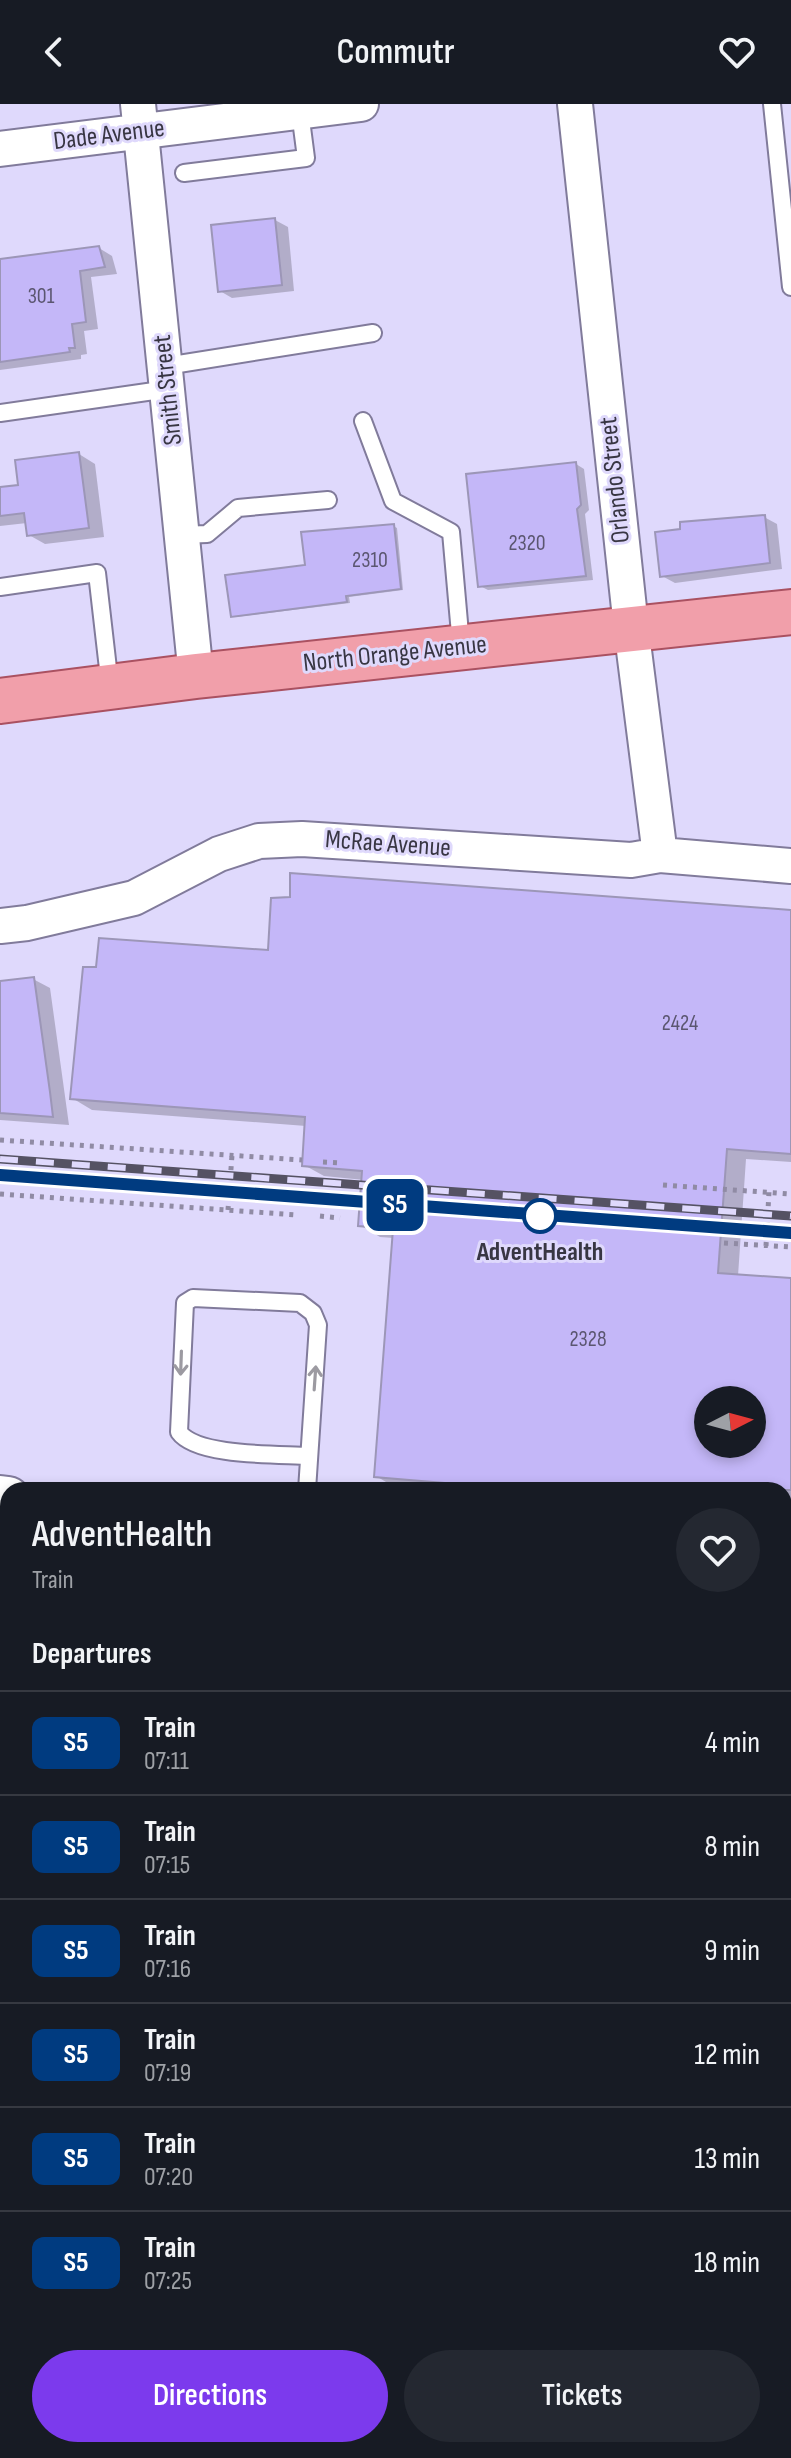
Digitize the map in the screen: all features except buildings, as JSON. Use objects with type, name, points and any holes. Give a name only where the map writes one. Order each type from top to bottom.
[{"type":"main road","name":"North Orange Avenue","points":[[0,701],[461,646],[791,612]]},
{"type":"street","name":"Dade Avenue","points":[[0,149],[140,118],[300,112],[361,104]]},
{"type":"street","name":"Orlando Street","points":[[575,104],[631,627],[660,855]]},
{"type":"street","name":"Smith Street","points":[[140,118],[196,676]]},
{"type":"street","name":"McRae Avenue","points":[[0,926],[27,923],[134,898],[219,854],[259,841],[302,839],[631,860],[660,855],[791,866]]},
{"type":"lane","points":[[772,104],[791,287]]},
{"type":"lane","points":[[184,173],[306,158],[300,112]]},
{"type":"lane","points":[[0,413],[373,333]]},
{"type":"lane","points":[[363,421],[393,501],[451,532],[461,646]]},
{"type":"lane","points":[[182,535],[207,534],[238,508],[328,500]]},
{"type":"lane","points":[[0,587],[97,573],[110,688]]},
{"type":"lane","points":[[307,1482],[318,1325],[313,1313],[300,1303],[193,1298],[185,1303],[182,1315],[179,1432],[183,1438],[190,1443],[215,1449],[309,1456]]},
{"type":"path","points":[[0,1140],[302,1160]]},
{"type":"path","points":[[228,1210],[232,1155]]},
{"type":"path","points":[[323,1162],[343,1163]]},
{"type":"path","points":[[663,1185],[791,1194]]},
{"type":"path","points":[[766,1246],[769,1192]]},
{"type":"path","points":[[0,1194],[297,1215]]},
{"type":"path","points":[[320,1216],[340,1218]]},
{"type":"path","points":[[724,1243],[791,1247]]},
{"type":"railway","points":[[0,1159],[791,1216]]},
{"type":"railway","points":[[0,1175],[791,1233]]},
{"type":"train","name":"S5","points":[[0,1175],[791,1233]]},
{"type":"place","name":"AdventHealth","points":[[540,1216]]}]
